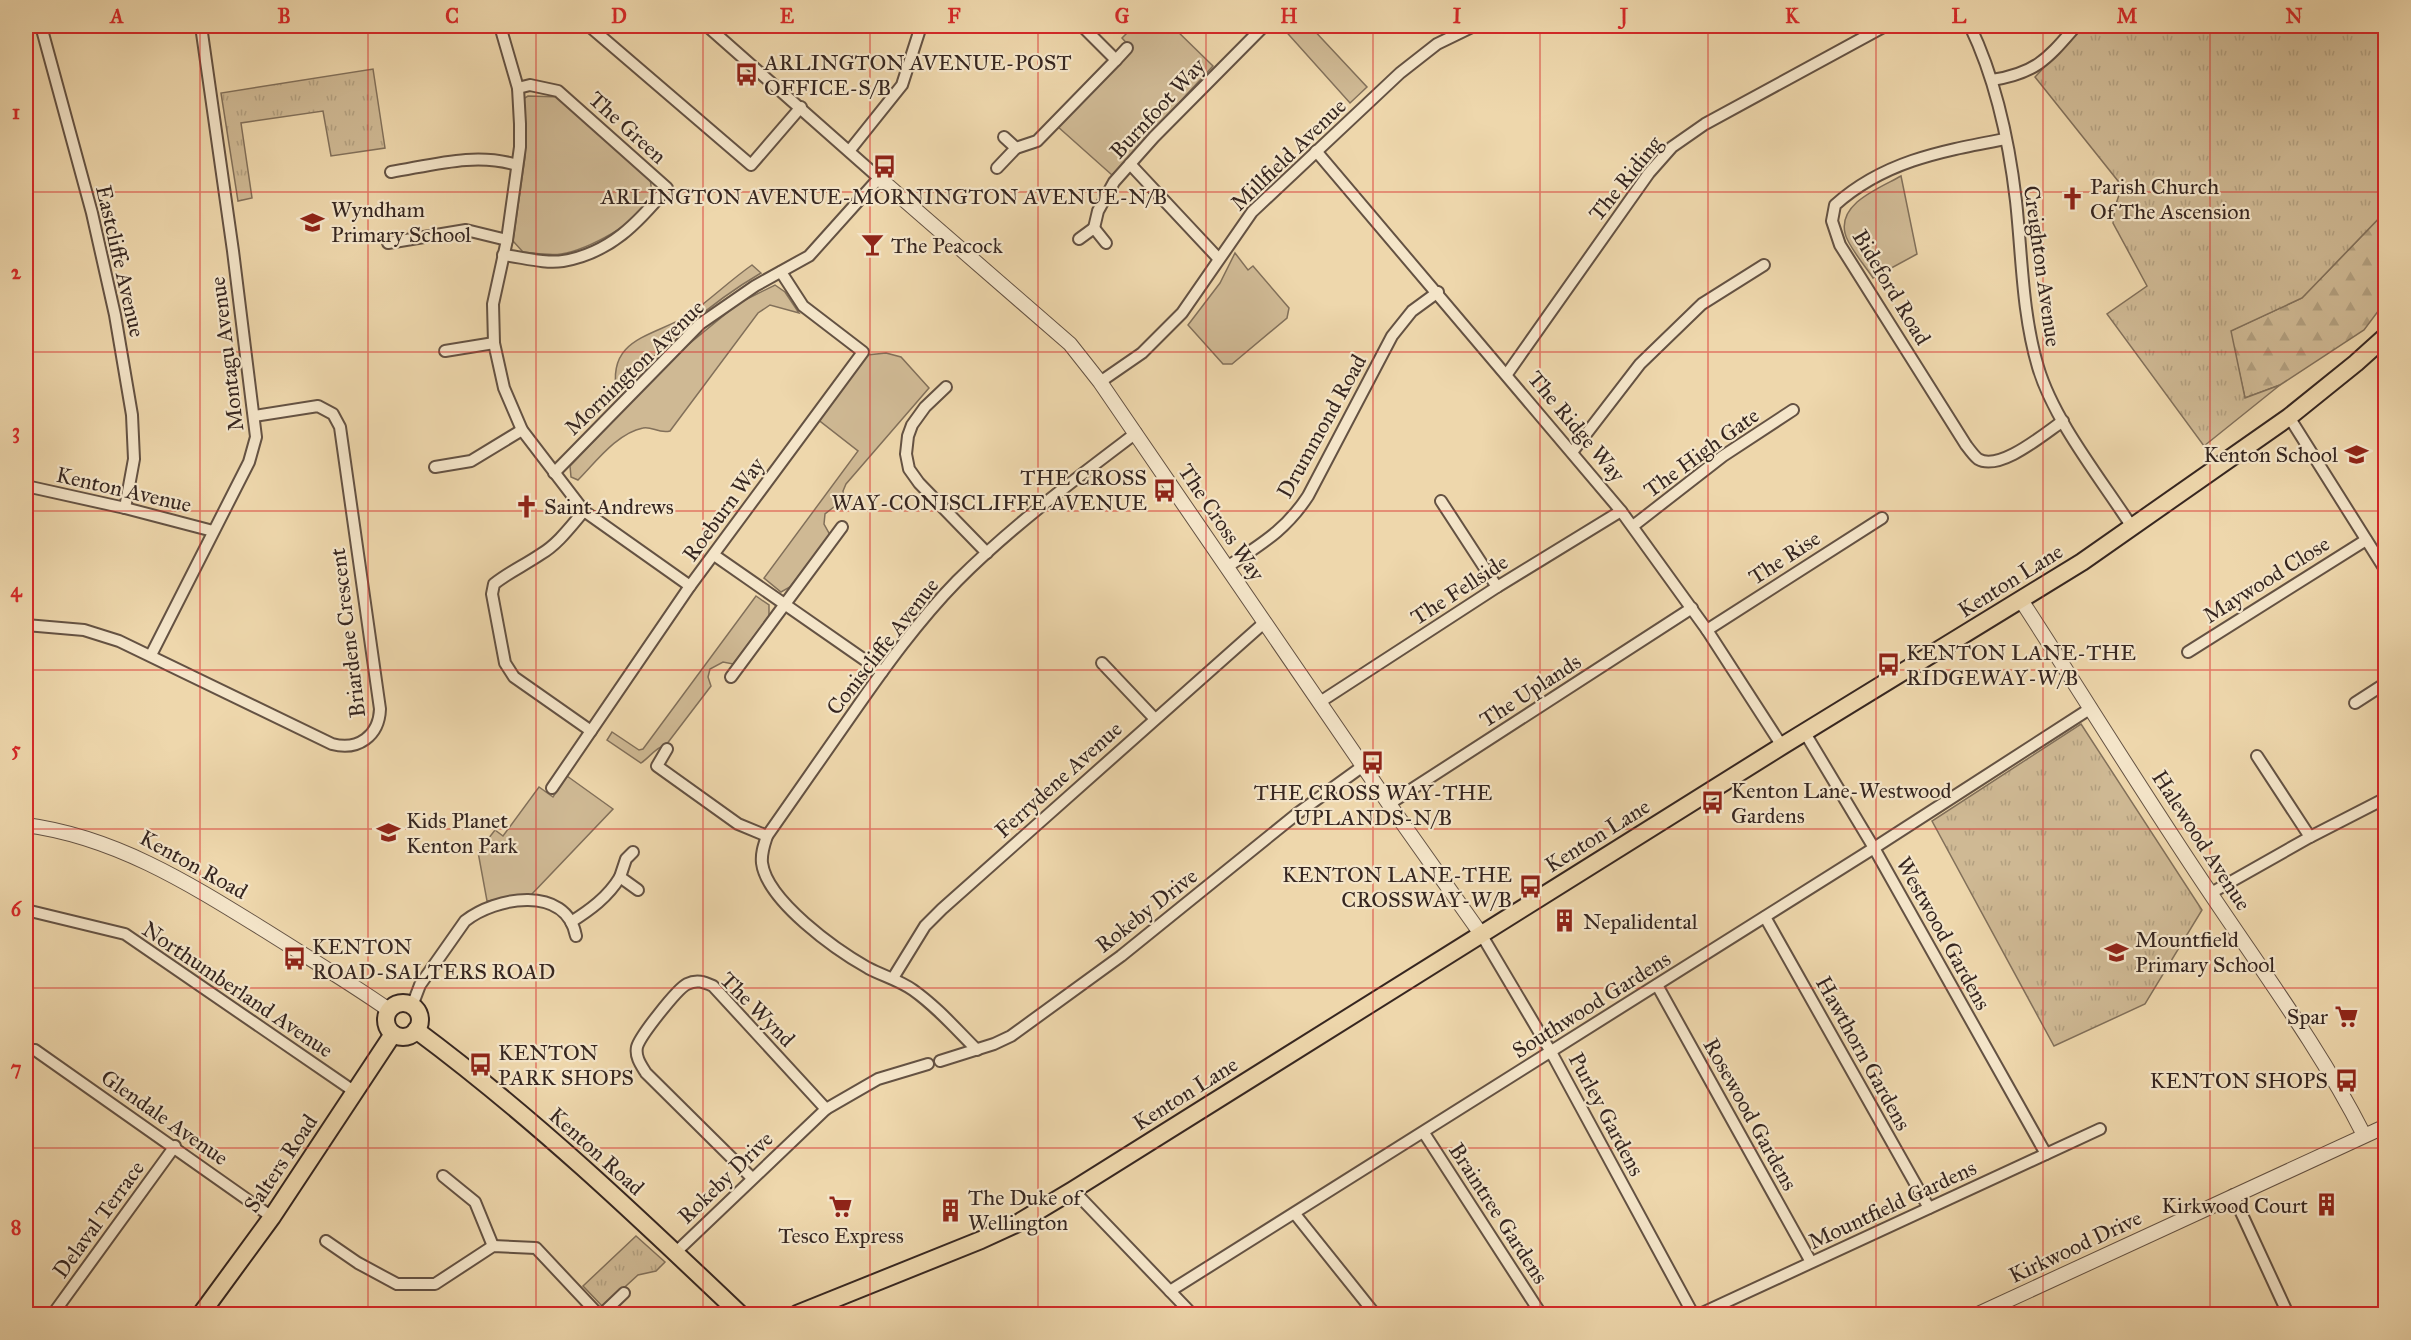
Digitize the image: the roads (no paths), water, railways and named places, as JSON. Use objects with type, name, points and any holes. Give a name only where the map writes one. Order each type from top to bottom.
[{"type":"main road","name":"Kenton Lane","points":[[797,1314],[981,1240],[1018,1223],[1073,1190],[1782,746],[2021,600],[2132,527],[2289,417],[2356,363],[2385,336]]},
{"type":"main road","points":[[407,1003],[416,1008],[420,1017],[413,1034],[404,1037],[393,1034],[387,1028],[386,1018],[389,1010],[398,1004],[407,1003]]},
{"type":"main road","name":"Kenton Road","points":[[416,1030],[469,1069],[549,1138],[740,1314]]},
{"type":"main road","name":"Salters Road","points":[[201,1314],[272,1216],[393,1034]]},
{"type":"street","name":"Eastcliffe Avenue","points":[[40,26],[92,213],[119,337],[133,426],[134,459],[125,508]]},
{"type":"street","name":"Montagu Avenue","points":[[150,655],[254,448],[256,437],[201,26]]},
{"type":"street","points":[[500,26],[518,88],[520,124],[507,240],[493,304],[494,343],[504,388],[522,430],[584,511],[690,586]]},
{"type":"street","points":[[589,26],[751,165],[801,107]]},
{"type":"street","points":[[707,26],[879,178]]},
{"type":"street","points":[[850,150],[902,85],[921,26]]},
{"type":"street","points":[[1082,26],[1116,60]]},
{"type":"street","name":"Burnfoot Way","points":[[1094,228],[1098,211],[1114,182],[1264,26]]},
{"type":"street","name":"Millfield Avenue","points":[[1100,382],[1142,353],[1182,313],[1252,212],[1316,151],[1400,73],[1437,44],[1474,26]]},
{"type":"street","name":"The Riding","points":[[1507,374],[1648,173],[1672,147],[1705,124],[1885,26]]},
{"type":"street","name":"Creighton Avenue","points":[[1970,26],[1992,80],[2005,139],[2015,198],[2026,314],[2030,336],[2048,396],[2132,527]]},
{"type":"street","points":[[1992,80],[2036,67],[2049,58],[2076,26]]},
{"type":"street","points":[[997,168],[1016,148],[1037,141],[1127,48]]},
{"type":"street","name":"The Green","points":[[503,255],[562,261],[590,253],[614,242],[639,222],[667,188],[558,91],[530,85],[518,88]]},
{"type":"street","points":[[1004,137],[1016,148]]},
{"type":"street","name":"Bideford Road","points":[[2005,139],[1927,155],[1894,166],[1849,192],[1835,205],[1832,221],[1840,244],[1966,445],[1978,459],[1992,463],[2010,456],[2063,421]]},
{"type":"street","name":"The Ridge Way","points":[[1316,151],[1622,511],[1707,630],[1782,746]]},
{"type":"street","points":[[392,172],[469,159],[502,161],[517,165]]},
{"type":"street","points":[[1130,164],[1218,258]]},
{"type":"street","name":"Mornington Avenue","points":[[554,473],[700,324],[755,286],[809,256],[879,178]]},
{"type":"street","name":"The Cross Way","points":[[879,178],[1070,345],[1100,382],[1389,804],[1481,934]]},
{"type":"street","points":[[1079,239],[1094,228],[1106,243]]},
{"type":"street","points":[[388,243],[466,230],[507,240]]},
{"type":"street","points":[[1573,451],[1640,364],[1702,304],[1764,265]]},
{"type":"street","name":"Roeburn Way","points":[[552,788],[690,586],[863,352],[802,306],[781,272]]},
{"type":"street","name":"Drummond Road","points":[[1227,567],[1278,532],[1294,517],[1308,496],[1392,336],[1412,311],[1438,292]]},
{"type":"street","points":[[445,351],[494,343]]},
{"type":"street","points":[[946,387],[925,406],[912,424],[906,454],[909,469],[919,483],[987,553]]},
{"type":"street","name":"Briardene Crescent","points":[[26,625],[84,630],[111,638],[332,744],[345,746],[359,744],[370,736],[378,724],[380,709],[338,420],[329,410],[318,406],[254,416]]},
{"type":"street","name":"The High Gate","points":[[1633,526],[1723,456],[1793,410]]},
{"type":"street","points":[[2289,417],[2385,571]]},
{"type":"street","points":[[435,466],[471,461],[522,430]]},
{"type":"street","name":"Coniscliffe Avenue","points":[[767,836],[882,672],[918,625],[956,582],[1056,493],[1136,433]]},
{"type":"street","name":"Kenton Avenue","points":[[26,486],[213,531]]},
{"type":"street","points":[[1440,501],[1497,587]]},
{"type":"street","points":[[584,511],[544,553],[505,575],[494,584],[492,594],[505,663],[514,677],[591,731]]},
{"type":"street","name":"The Fellside","points":[[1320,702],[1497,587],[1622,511]]},
{"type":"street","name":"The Rise","points":[[1707,630],[1882,518]]},
{"type":"street","points":[[731,677],[842,527]]},
{"type":"street","name":"Maywood Close","points":[[2188,652],[2366,540]]},
{"type":"street","points":[[714,555],[882,672]]},
{"type":"street","name":"Halewood Avenue","points":[[2021,600],[2211,894],[2284,999],[2344,1097],[2364,1136]]},
{"type":"street","name":"The Uplands","points":[[1389,804],[1692,608]]},
{"type":"street","name":"Ferrydene Avenue","points":[[893,978],[925,926],[942,909],[1265,622]]},
{"type":"street","points":[[1102,663],[1155,719]]},
{"type":"street","points":[[2355,703],[2385,683]]},
{"type":"street","name":"Southwood Gardens","points":[[1170,1291],[1658,986],[2091,708]]},
{"type":"street","name":"Westwood Gardens","points":[[1805,733],[1874,848],[2046,1154]]},
{"type":"street","points":[[667,749],[657,766],[738,824],[767,836],[762,850],[762,864],[769,881],[780,896],[820,938],[871,969],[911,989],[939,1011],[977,1050]]},
{"type":"street","points":[[2258,756],[2310,837]]},
{"type":"street","name":"Rokeby Drive","points":[[940,1061],[977,1050],[1011,1036],[1121,956],[1298,813],[1363,766]]},
{"type":"street","points":[[2211,894],[2310,837],[2385,798]]},
{"type":"street","name":"Kenton Road","points":[[26,825],[48,828],[105,843],[146,862],[226,907],[389,1010]]},
{"type":"street","points":[[571,922],[605,896],[620,877],[627,859],[633,852]]},
{"type":"street","points":[[620,877],[638,890]]},
{"type":"street","points":[[412,1006],[420,985],[465,921],[475,913],[513,901],[533,900],[554,904],[571,922],[576,936]]},
{"type":"street","name":"Northumberland Avenue","points":[[26,910],[125,934],[355,1092]]},
{"type":"street","name":"Hawthorn Gardens","points":[[1765,917],[1929,1208]]},
{"type":"street","name":"Purley Gardens","points":[[1481,934],[1551,1052],[1693,1314]]},
{"type":"street","name":"The Wynd","points":[[752,1178],[646,1073],[638,1062],[637,1048],[642,1038],[677,991],[687,984],[701,981],[713,986],[826,1108]]},
{"type":"street","name":"Rosewood Gardens","points":[[1658,986],[1811,1262]]},
{"type":"street","name":"Glendale Avenue","points":[[35,1050],[272,1216]]},
{"type":"street","name":"Rokeby Drive","points":[[675,1253],[826,1108],[878,1079],[928,1064]]},
{"type":"street","name":"Kirkwood Drive","points":[[1978,1314],[2385,1126]]},
{"type":"street","name":"Mountfield Gardens","points":[[1700,1314],[2100,1129]]},
{"type":"street","name":"Braintree Gardens","points":[[1424,1133],[1540,1314]]},
{"type":"street","name":"Delaval Terrace","points":[[53,1314],[175,1146]]},
{"type":"street","points":[[443,1176],[475,1202],[493,1246]]},
{"type":"street","points":[[1073,1190],[1192,1314]]},
{"type":"street","points":[[2233,1195],[2288,1314]]},
{"type":"street","points":[[1295,1214],[1375,1314]]},
{"type":"street","points":[[326,1241],[358,1263],[396,1284],[435,1284],[493,1246],[536,1248],[600,1314],[624,1293]]},
{"type":"place","name":"ARLINGTON AVENUE-POST OFFICE-S/B","points":[[746,75]]},
{"type":"place","name":"ARLINGTON AVENUE-MORNINGTON AVENUE-N/B","points":[[884,167]]},
{"type":"place","name":"Parish Church Of The Ascension","points":[[2072,199]]},
{"type":"place","name":"Wyndham Primary School","points":[[313,222]]},
{"type":"place","name":"The Peacock","points":[[873,245]]},
{"type":"place","name":"Kenton School","points":[[2356,454]]},
{"type":"place","name":"THE CROSS WAY-CONISCLIFFE AVENUE","points":[[1165,490]]},
{"type":"place","name":"Saint Andrews","points":[[526,506]]},
{"type":"place","name":"KENTON LANE-THE RIDGEWAY-W/B","points":[[1888,665]]},
{"type":"place","name":"THE CROSS WAY-THE UPLANDS-N/B","points":[[1373,763]]},
{"type":"place","name":"Kenton Lane-Westwood Gardens","points":[[1713,803]]},
{"type":"place","name":"Kids Planet Kenton Park","points":[[388,833]]},
{"type":"place","name":"KENTON LANE-THE CROSSWAY-W/B","points":[[1530,887]]},
{"type":"place","name":"Nepalidental","points":[[1565,921]]},
{"type":"place","name":"Mountfield Primary School","points":[[2117,952]]},
{"type":"place","name":"KENTON ROAD-SALTERS ROAD","points":[[294,959]]},
{"type":"place","name":"Spar","points":[[2346,1016]]},
{"type":"place","name":"KENTON PARK SHOPS","points":[[480,1065]]},
{"type":"place","name":"KENTON SHOPS","points":[[2346,1080]]},
{"type":"place","name":"Kirkwood Court","points":[[2326,1205]]},
{"type":"place","name":"Tesco Express","points":[[841,1206]]},
{"type":"place","name":"The Duke of Wellington","points":[[950,1210]]}]
